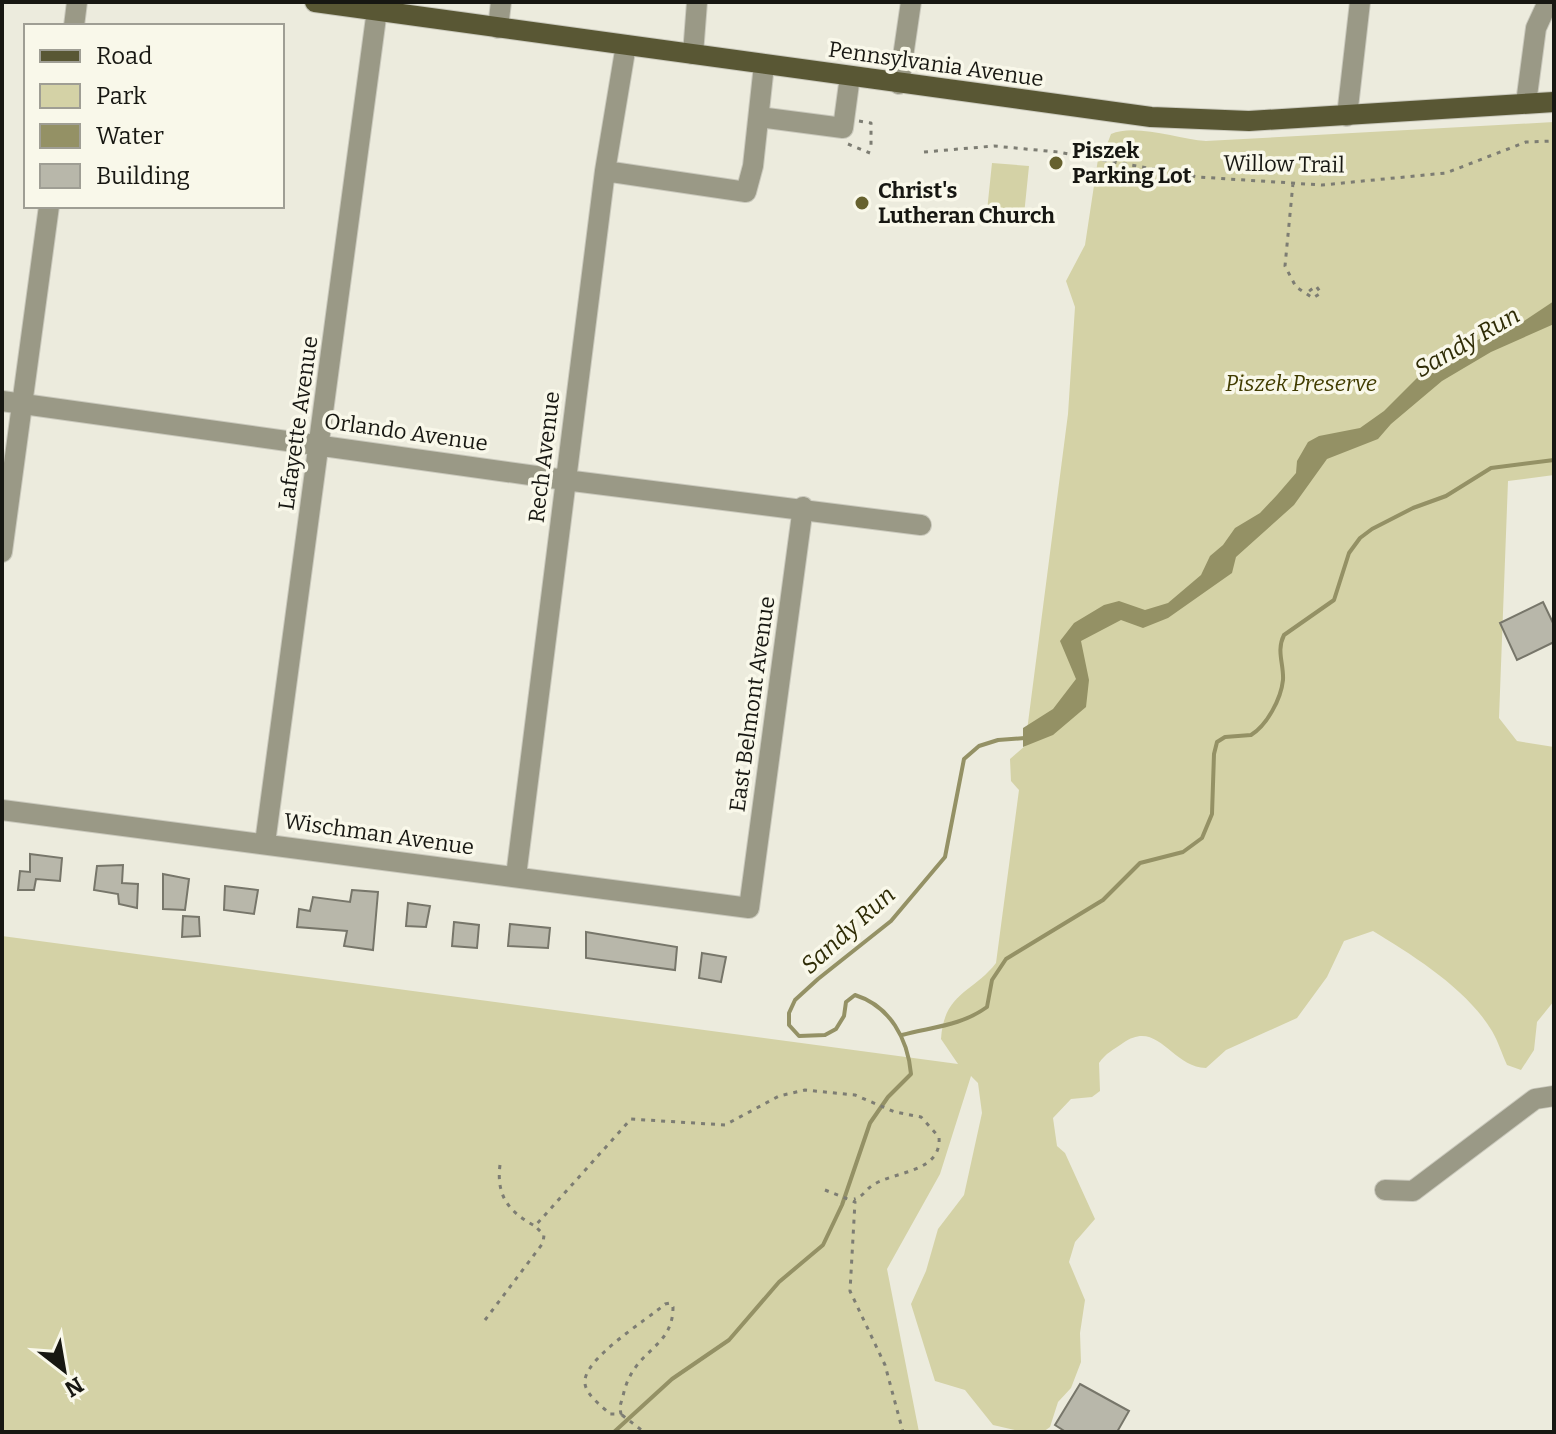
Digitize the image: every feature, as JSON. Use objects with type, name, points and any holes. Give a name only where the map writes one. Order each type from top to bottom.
[{"type":"main road","name":"Pennsylvania Avenue","points":[[315,2],[1151,117],[1249,121],[1554,102]]},
{"type":"street","points":[[74,24],[77,2]]},
{"type":"street","points":[[498,28],[501,2]]},
{"type":"street","points":[[693,54],[697,2]]},
{"type":"street","points":[[899,84],[911,2]]},
{"type":"street","points":[[1347,116],[1360,2]]},
{"type":"street","points":[[1526,103],[1536,28],[1548,2]]},
{"type":"street","name":"Lafayette Avenue","points":[[265,843],[377,10]]},
{"type":"street","name":"Rech Avenue","points":[[516,876],[605,171],[626,45]]},
{"type":"street","points":[[605,171],[746,192],[753,166],[764,65]]},
{"type":"street","points":[[759,117],[843,128],[850,76]]},
{"type":"street","points":[[2,552],[12,402],[49,208]]},
{"type":"street","name":"Orlando Avenue","points":[[12,402],[565,480],[803,507],[921,525]]},
{"type":"street","name":"East Belmont Avenue","points":[[749,908],[803,507]]},
{"type":"street","name":"Wischman Avenue","points":[[2,810],[749,908]]},
{"type":"street","points":[[1385,1190],[1413,1191],[1535,1099],[1554,1096]]},
{"type":"path","points":[[871,123],[871,145]]},
{"type":"path","name":"Willow Trail","points":[[924,152],[994,146],[1058,152],[1198,177],[1322,185],[1446,173],[1526,142],[1554,141]]},
{"type":"path","points":[[842,142],[870,153]]},
{"type":"path","points":[[1293,183],[1285,266],[1296,287],[1308,292]]},
{"type":"path","points":[[535,1226],[631,1119],[725,1125],[779,1096],[805,1090],[868,1100],[895,1112],[911,1113],[927,1122],[939,1137],[937,1152],[923,1166],[876,1183],[852,1198],[825,1190]]},
{"type":"path","points":[[485,1320],[543,1243],[544,1235],[504,1203],[500,1165]]},
{"type":"path","points":[[852,1198],[850,1291],[885,1365],[903,1432]]},
{"type":"path","points":[[621,1414],[619,1405],[623,1387],[634,1365],[670,1331],[670,1303],[600,1355],[586,1376],[588,1391],[610,1414],[621,1414],[644,1432]]},
{"type":"green space","name":"Piszek Preserve","points":[[1554,122],[1554,475],[1508,481],[1499,718],[1517,741],[1554,747],[1554,1001],[1537,1022],[1534,1050],[1521,1070],[1507,1065],[1492,1031],[1469,1001],[1422,963],[1373,931],[1344,941],[1327,977],[1297,1018],[1226,1050],[1206,1068],[1194,1066],[1146,1036],[1135,1037],[1110,1052],[1099,1063],[1100,1091],[1092,1097],[1071,1099],[1053,1118],[1057,1146],[1065,1153],[1095,1219],[1075,1242],[1069,1262],[1085,1300],[1080,1333],[1081,1362],[1071,1388],[1058,1402],[1050,1427],[1043,1432],[1023,1432],[993,1425],[965,1390],[935,1381],[911,1304],[926,1271],[938,1229],[964,1195],[982,1113],[978,1083],[971,1076],[940,1174],[887,1269],[919,1432],[2,1432],[2,936],[958,1064],[941,1039],[943,1023],[954,1002],[996,963],[1019,790],[1011,781],[1010,759],[1025,746],[1068,414],[1075,307],[1066,281],[1085,245],[1100,146],[1106,147],[1111,134],[1132,130],[1206,141]]},
{"type":"green space","points":[[992,163],[1029,166],[1024,215],[987,211]]},
{"type":"water","points":[[1554,301],[1554,324],[1491,352],[1442,381],[1378,439],[1327,459],[1294,505],[1236,557],[1232,573],[1168,618],[1143,628],[1121,620],[1081,641],[1089,680],[1086,707],[1053,735],[1023,747],[1023,728],[1053,709],[1076,679],[1060,641],[1074,623],[1104,605],[1119,601],[1145,610],[1168,603],[1201,575],[1210,556],[1235,528],[1260,513],[1277,495],[1296,473],[1297,461],[1308,442],[1319,436],[1360,428],[1453,350],[1524,321]]},
{"type":"building","points":[[1543,602],[1554,625],[1554,642],[1517,660],[1500,623]]},
{"type":"building","points":[[30,854],[62,858],[60,881],[36,879],[34,890],[18,890],[20,871],[30,872]]},
{"type":"building","points":[[123,865],[122,883],[138,884],[137,908],[119,904],[118,894],[94,890],[97,866]]},
{"type":"building","points":[[163,874],[189,879],[185,910],[163,909]]},
{"type":"building","points":[[225,886],[258,890],[254,914],[224,910]]},
{"type":"building","points":[[352,890],[378,892],[373,950],[344,946],[347,931],[297,927],[299,909],[310,911],[313,897],[350,902]]},
{"type":"building","points":[[408,903],[430,906],[426,927],[406,926]]},
{"type":"building","points":[[183,916],[199,917],[200,936],[182,937]]},
{"type":"building","points":[[454,922],[479,925],[477,948],[452,946]]},
{"type":"building","points":[[510,924],[550,928],[548,948],[508,946]]},
{"type":"building","points":[[586,932],[677,947],[675,970],[586,958]]},
{"type":"building","points":[[702,953],[726,957],[721,982],[699,978]]},
{"type":"building","points":[[1080,1384],[1129,1411],[1117,1432],[1066,1432],[1055,1425]]},
{"type":"waterway","points":[[902,1035],[956,1022],[987,1007],[992,980],[1006,959],[1103,900],[1140,863],[1183,852],[1202,838],[1212,814],[1217,742],[1225,737],[1251,735],[1268,718],[1282,687],[1281,647],[1284,635],[1334,600],[1349,553],[1360,538],[1413,508],[1446,496],[1491,468],[1554,460]]},
{"type":"waterway","name":"Sandy Run","points":[[614,1432],[672,1379],[729,1340],[779,1282],[823,1245],[842,1205],[870,1123],[888,1097],[911,1074],[906,1048],[895,1026],[867,1000],[855,995],[846,1002],[844,1016],[836,1029],[825,1035],[799,1036],[789,1025],[789,1013],[795,1000],[818,979],[891,921],[945,857],[964,759],[979,746],[998,740],[1025,738]]},
{"type":"place","name":"Piszek Parking Lot","points":[[1056,163]]},
{"type":"place","name":"Christ's Lutheran Church","points":[[862,203]]}]
